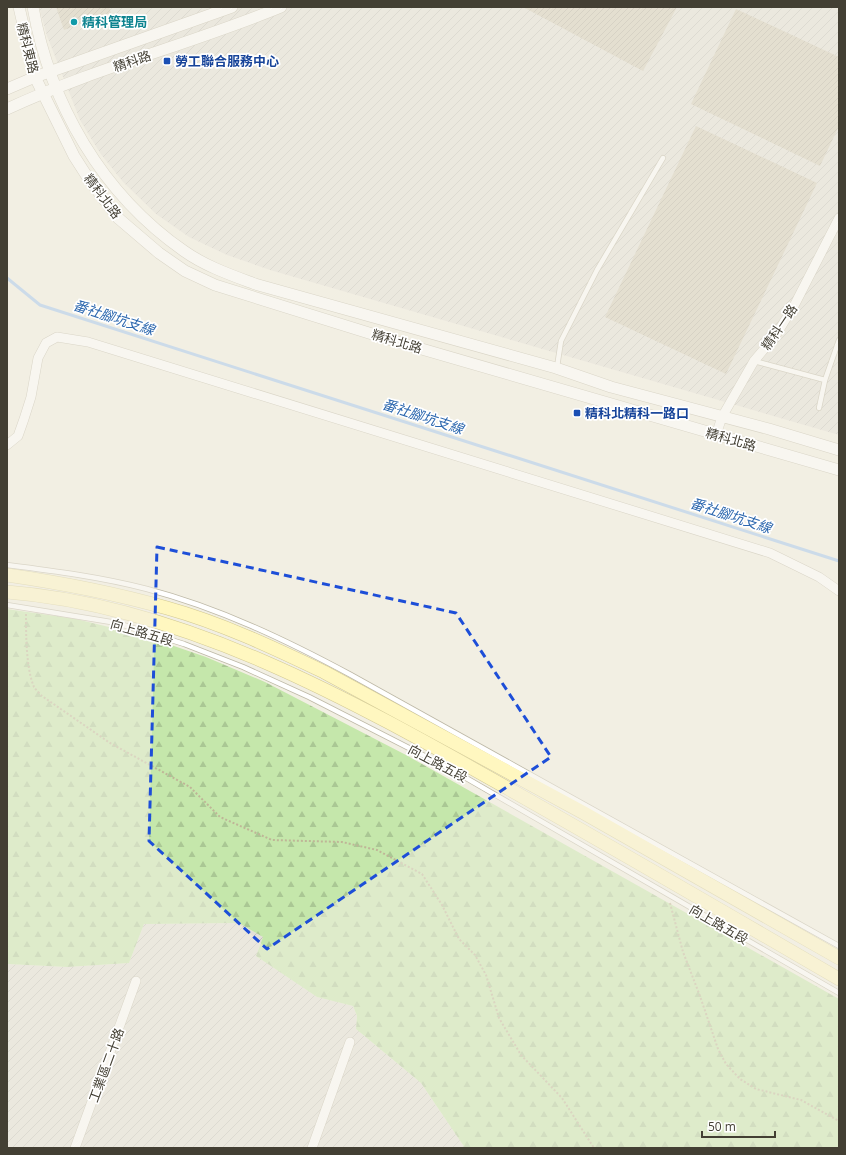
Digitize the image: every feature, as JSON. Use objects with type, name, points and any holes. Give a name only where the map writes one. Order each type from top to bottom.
[{"type":"main road","name":"向上路五段","points":[[7,575],[79,586],[169,608],[286,653],[324,672],[584,813],[839,958]]},
{"type":"main road","name":"向上路五段","points":[[7,592],[84,603],[179,628],[257,658],[310,683],[458,760],[839,979]]},
{"type":"street","name":"精科東路","points":[[19,7],[35,77],[41,91]]},
{"type":"street","name":"精科東路","points":[[33,7],[52,81]]},
{"type":"street","name":"精科路","points":[[7,109],[41,91],[52,81],[232,7]]},
{"type":"street","name":"精科路","points":[[7,89],[35,77],[52,81],[246,21],[280,7]]},
{"type":"street","name":"精科北路","points":[[52,81],[97,167],[112,187],[184,252],[219,271],[255,284],[556,368],[611,387],[839,450]]},
{"type":"street","name":"精科北路","points":[[41,91],[74,156],[103,199],[118,218],[159,253],[185,271],[215,285],[301,312],[839,470]]},
{"type":"street","name":"精科一路","points":[[716,435],[722,417],[754,362],[776,335],[795,304],[839,218]]},
{"type":"street","points":[[7,445],[18,436],[24,419],[38,358],[46,343],[57,337],[88,342],[770,553],[819,577],[839,591]]},
{"type":"street","name":"工業區二十路","points":[[75,1148],[136,981]]},
{"type":"street","points":[[312,1148],[350,1042]]},
{"type":"lane","points":[[556,368],[561,341],[597,270],[663,158]]},
{"type":"lane","points":[[819,408],[839,340]]},
{"type":"lane","points":[[754,362],[826,380]]},
{"type":"lane","points":[[7,565],[86,576],[148,589],[221,614],[274,635],[351,675],[839,946]]},
{"type":"lane","name":"向上路五段","points":[[7,605],[117,623],[184,644],[243,667],[309,697],[454,771],[839,993]]},
{"type":"path","points":[[26,608],[26,634],[34,688],[42,696],[110,743],[190,787],[220,817],[272,840],[342,842],[377,850],[422,874],[442,904],[459,939],[475,955],[486,975],[498,1018],[521,1055],[562,1098],[594,1148]]},
{"type":"path","points":[[668,894],[683,952],[718,1049],[726,1064],[740,1079],[756,1090],[800,1100],[839,1121]]},
{"type":"highlighted area","points":[[157,547],[456,613],[551,757],[267,949],[149,841]]},
{"type":"shaded area","points":[[39,7],[839,7],[839,435],[270,270],[227,255],[189,237],[156,214],[123,182],[100,153],[80,120],[47,36]]},
{"type":"shaded area","points":[[239,923],[263,937],[256,956],[317,997],[353,1006],[357,1016],[356,1029],[421,1083],[465,1148],[7,1148],[7,964],[67,967],[129,963],[144,924]]},
{"type":"green space","points":[[7,609],[76,619],[142,635],[206,657],[265,682],[406,755],[839,999],[839,1148],[465,1148],[421,1083],[356,1029],[357,1016],[353,1006],[317,997],[256,956],[263,937],[239,923],[144,924],[129,963],[67,967],[7,964]]},
{"type":"building","name":"精科管理局","points":[[56,7],[109,7],[111,13],[64,30]]},
{"type":"building","points":[[523,7],[677,7],[643,71]]},
{"type":"building","points":[[736,9],[839,57],[839,126],[820,166],[691,104]]},
{"type":"building","points":[[696,126],[817,183],[726,374],[605,317]]},
{"type":"waterway","name":"番社腳坑支線","points":[[7,278],[40,305],[839,561]]},
{"type":"place","name":"精科管理局","points":[[74,22]]},
{"type":"place","name":"勞工聯合服務中心","points":[[167,61]]},
{"type":"place","name":"精科北精科一路口","points":[[577,413]]}]
